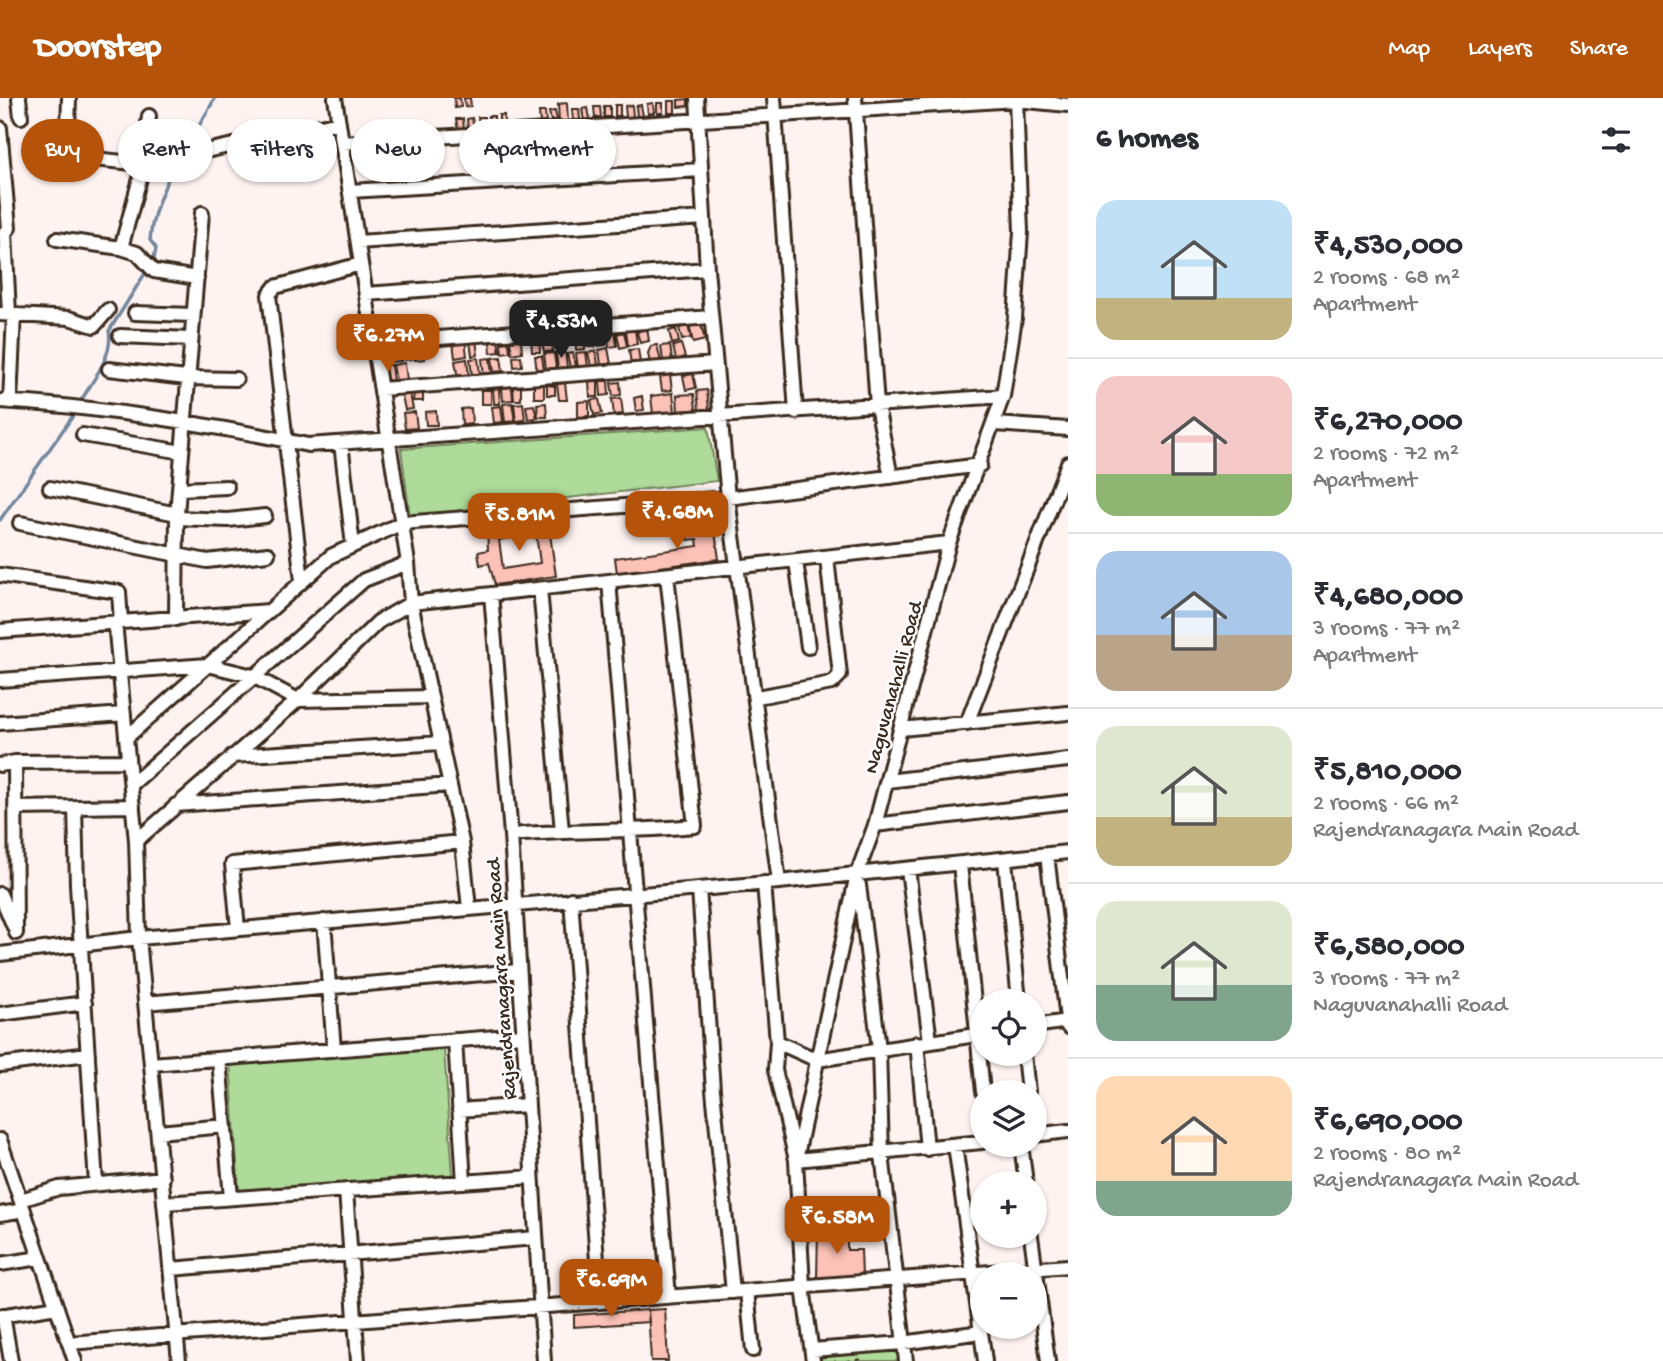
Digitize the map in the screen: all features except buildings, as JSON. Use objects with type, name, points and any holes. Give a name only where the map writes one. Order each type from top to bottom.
[{"type":"street","points":[[19,98],[21,117]]},
{"type":"street","points":[[68,119],[69,98]]},
{"type":"street","points":[[335,98],[402,523],[411,603],[462,842],[469,908]]},
{"type":"street","points":[[697,98],[707,269],[728,498],[757,697],[779,882]]},
{"type":"street","points":[[774,98],[796,412]]},
{"type":"street","points":[[342,143],[698,122],[775,116],[856,104],[1016,99],[1068,105]]},
{"type":"street","name":"Naguvanahalli Road","points":[[813,1355],[803,1287],[796,1160],[857,874],[876,825],[949,543],[980,465],[1003,396],[1016,318],[1021,232],[1016,99]]},
{"type":"street","points":[[856,104],[877,406],[891,477]]},
{"type":"street","points":[[213,149],[339,122]]},
{"type":"street","points":[[0,128],[9,228],[5,232],[8,314],[5,402],[66,405],[237,429],[309,445],[1003,396]]},
{"type":"street","points":[[350,191],[701,170]]},
{"type":"street","points":[[121,248],[138,182]]},
{"type":"street","points":[[176,619],[177,516],[186,378],[202,213]]},
{"type":"street","points":[[358,243],[704,218]]},
{"type":"street","points":[[57,239],[121,248],[137,253],[154,271],[197,278]]},
{"type":"street","points":[[302,581],[270,291],[361,264]]},
{"type":"street","points":[[366,294],[707,269]]},
{"type":"street","points":[[8,314],[69,318],[94,326],[108,310]]},
{"type":"street","points":[[135,313],[193,315]]},
{"type":"street","points":[[374,342],[711,317]]},
{"type":"street","points":[[120,336],[190,339]]},
{"type":"street","points":[[381,389],[715,365]]},
{"type":"street","points":[[109,369],[186,378],[236,379]]},
{"type":"street","points":[[995,424],[1068,429]]},
{"type":"street","points":[[83,435],[182,452]]},
{"type":"street","points":[[341,443],[353,546]]},
{"type":"street","points":[[967,723],[1068,463]]},
{"type":"street","points":[[126,738],[331,556],[402,523],[728,498],[980,465]]},
{"type":"street","points":[[50,488],[177,516],[228,520],[265,516]]},
{"type":"street","points":[[179,489],[227,488]]},
{"type":"street","points":[[20,523],[207,561],[268,554]]},
{"type":"street","points":[[135,841],[298,700],[378,622],[411,603],[949,543]]},
{"type":"street","points":[[757,697],[832,683],[840,675],[827,558]]},
{"type":"street","points":[[796,561],[808,647]]},
{"type":"street","points":[[131,785],[364,580],[408,563]]},
{"type":"street","points":[[0,575],[119,592],[120,670],[133,807],[139,938],[179,1361]]},
{"type":"street","points":[[510,835],[562,831],[631,832],[695,826],[667,575]]},
{"type":"street","points":[[609,581],[669,1297]]},
{"type":"street","points":[[540,589],[562,831]]},
{"type":"street","name":"Rajendranagara Main Road","points":[[491,594],[515,904],[544,1361]]},
{"type":"street","points":[[0,631],[270,611]]},
{"type":"street","points":[[0,680],[208,665],[253,676],[298,700],[431,697]]},
{"type":"street","points":[[901,729],[1068,713]]},
{"type":"street","points":[[0,723],[124,714]]},
{"type":"street","points":[[232,756],[441,743]]},
{"type":"street","points":[[887,780],[1068,760]]},
{"type":"street","points":[[0,765],[15,762],[128,761]]},
{"type":"street","points":[[15,762],[16,933]]},
{"type":"street","points":[[176,805],[450,785]]},
{"type":"street","points":[[876,825],[1068,802]]},
{"type":"street","points":[[75,807],[96,1184]]},
{"type":"street","points":[[17,808],[133,807]]},
{"type":"street","points":[[238,929],[232,864],[462,842]]},
{"type":"street","points":[[0,954],[139,938],[779,882],[1068,852]]},
{"type":"street","points":[[1047,855],[1068,1027]]},
{"type":"street","points":[[1005,860],[1018,989]]},
{"type":"street","points":[[960,864],[975,989]]},
{"type":"street","points":[[908,869],[924,1042],[927,1149]]},
{"type":"street","points":[[857,874],[880,1049],[882,1154],[906,1361]]},
{"type":"street","points":[[764,883],[777,1042],[775,1070],[796,1160],[882,1154],[970,1143]]},
{"type":"street","points":[[699,889],[713,1090],[733,1292]]},
{"type":"street","points":[[0,894],[21,951]]},
{"type":"street","points":[[571,899],[600,1302]]},
{"type":"street","points":[[324,921],[334,1050]]},
{"type":"street","points":[[145,1003],[519,971]]},
{"type":"street","points":[[0,1014],[85,1003]]},
{"type":"street","points":[[1047,1024],[1068,1021]]},
{"type":"street","points":[[151,1064],[523,1035]]},
{"type":"street","points":[[777,1042],[817,1060],[970,1035]]},
{"type":"street","points":[[455,1040],[464,1182]]},
{"type":"street","points":[[0,1065],[88,1054]]},
{"type":"street","points":[[219,1060],[231,1198]]},
{"type":"street","points":[[460,1110],[528,1105]]},
{"type":"street","points":[[158,1132],[225,1126]]},
{"type":"street","points":[[1047,1133],[1068,1131]]},
{"type":"street","points":[[0,1140],[3,1161],[22,1205],[75,1361]]},
{"type":"street","points":[[955,1145],[970,1266]]},
{"type":"street","points":[[165,1203],[532,1177]]},
{"type":"street","points":[[0,1214],[59,1188],[163,1178]]},
{"type":"street","points":[[345,1190],[358,1361]]},
{"type":"street","points":[[171,1269],[536,1238]]},
{"type":"street","points":[[0,1264],[40,1258]]},
{"type":"street","points":[[1047,1268],[1068,1266]]},
{"type":"street","points":[[69,1343],[970,1274]]},
{"type":"street","points":[[747,1291],[753,1350]]},
{"type":"street","points":[[12,1361],[1,1315],[57,1307]]},
{"type":"street","points":[[813,1355],[970,1334]]},
{"type":"street","points":[[982,1339],[985,1361]]},
{"type":"street","points":[[1045,1339],[1048,1361]]},
{"type":"path","points":[[846,1361],[869,1359]]},
{"type":"green space","points":[[708,427],[717,481],[410,516],[401,449]]},
{"type":"green space","points":[[444,1049],[453,1175],[239,1191],[230,1064]]},
{"type":"green space","points":[[897,1349],[899,1361],[821,1361],[821,1357]]},
{"type":"waterway","points":[[80,403],[105,359],[110,340],[109,331],[154,259],[156,248],[150,240],[158,202],[175,166],[215,98]]},
{"type":"waterway","points":[[0,520],[77,410]]}]
